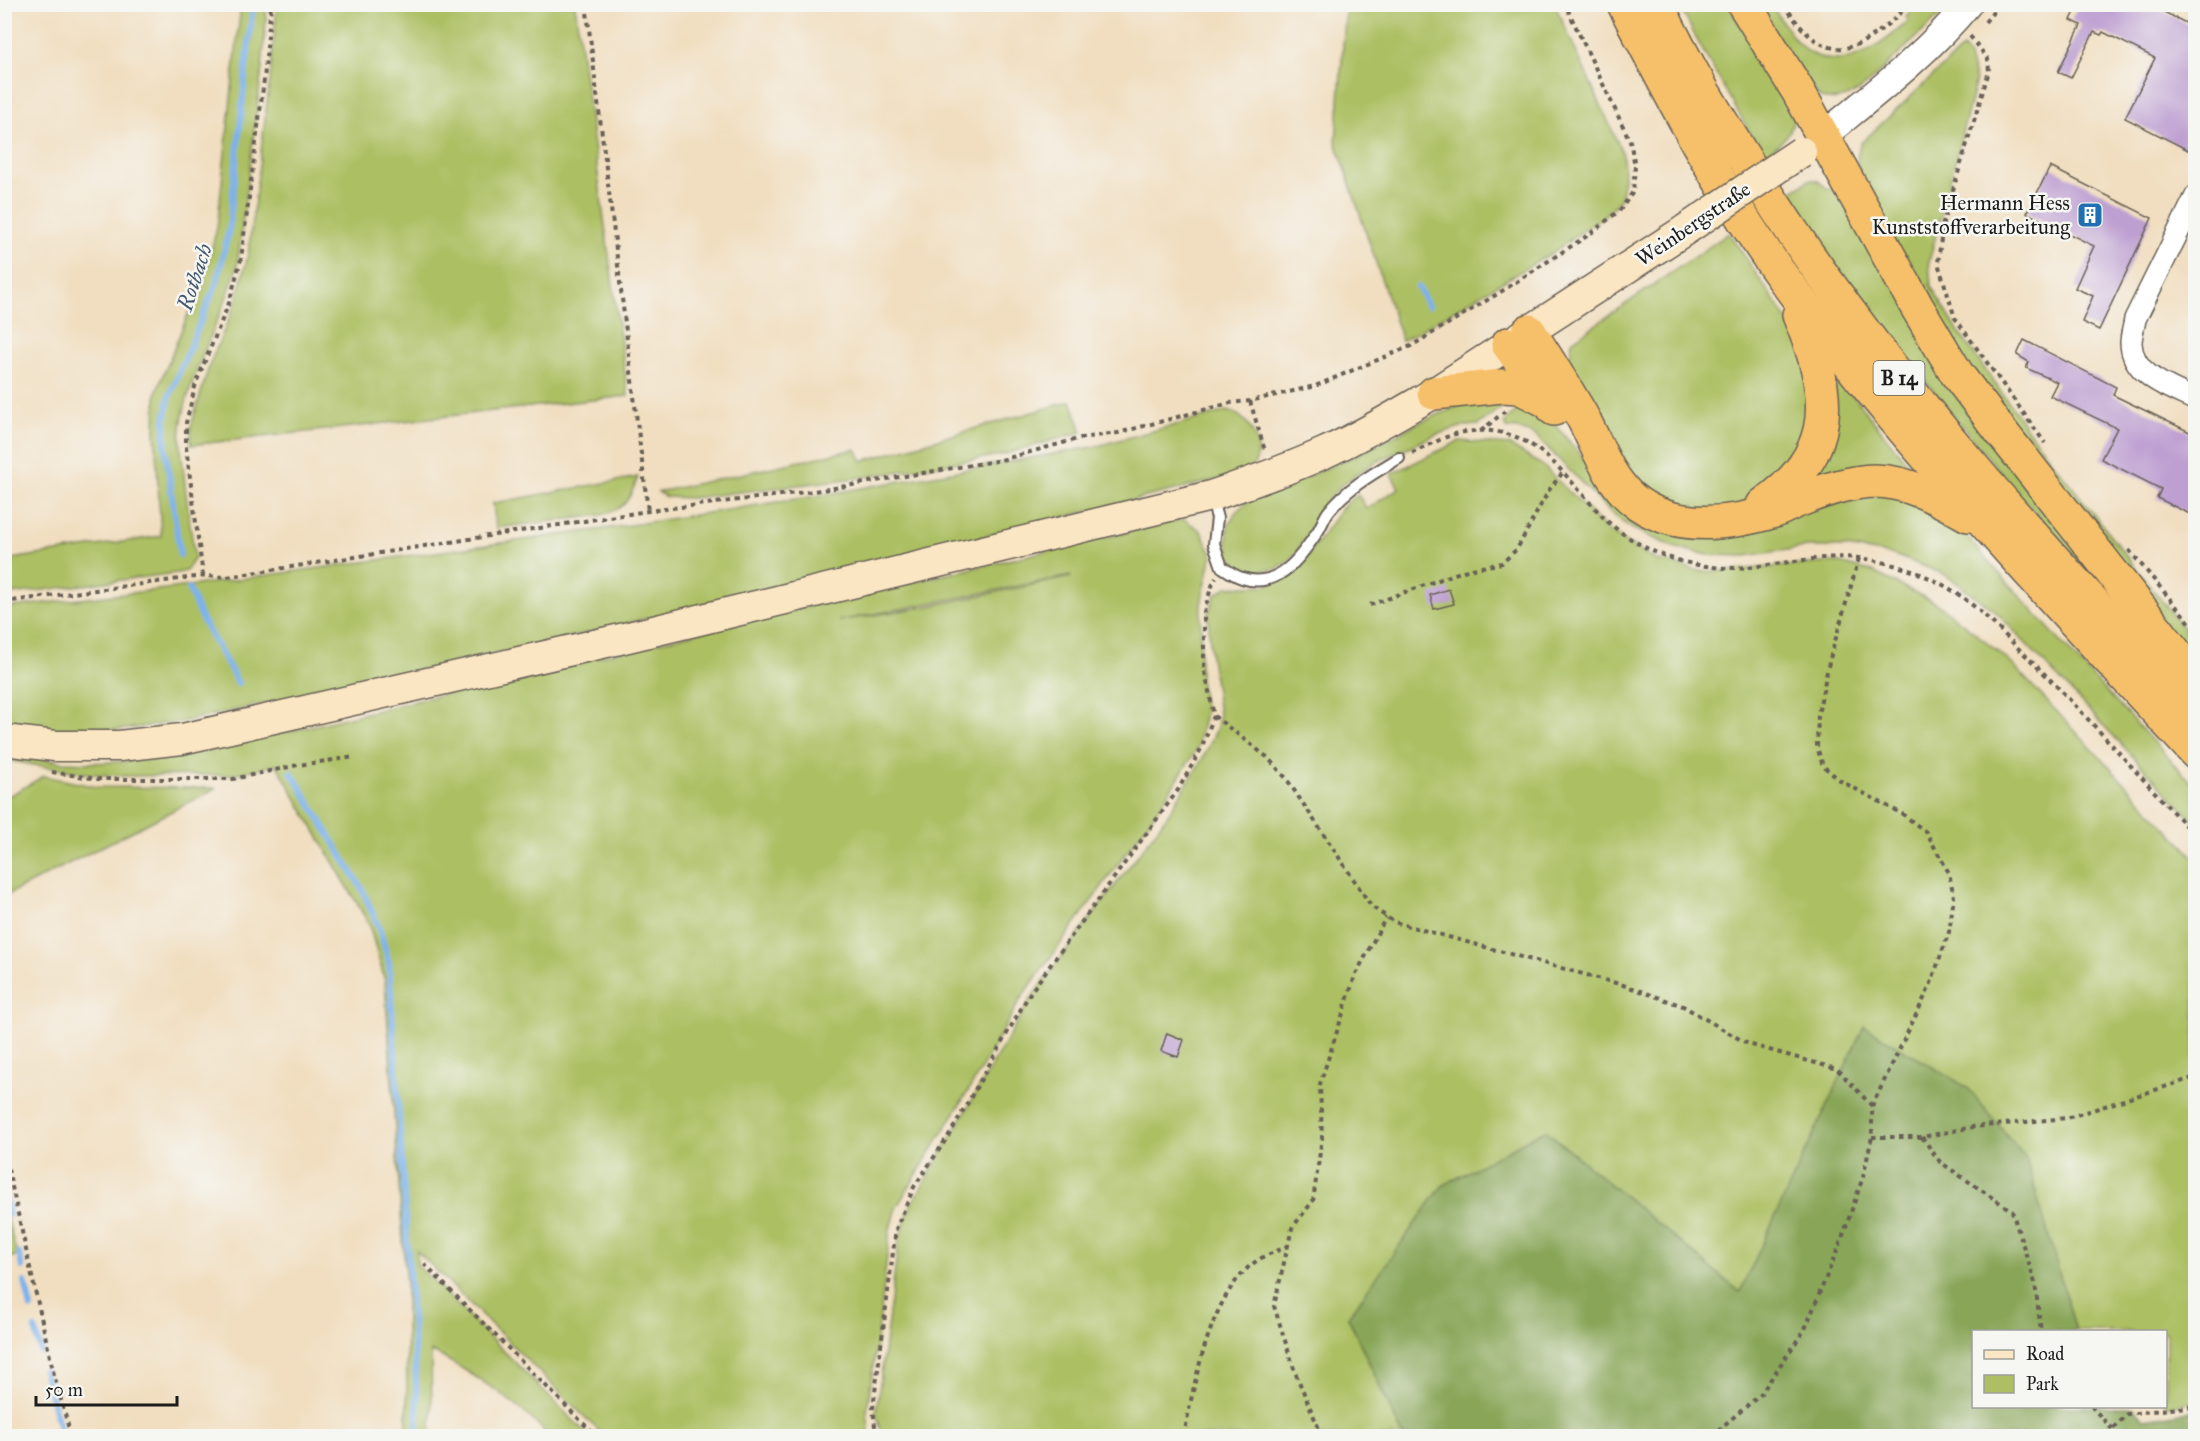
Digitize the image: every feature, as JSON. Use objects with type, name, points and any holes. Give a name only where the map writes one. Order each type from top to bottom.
[{"type":"highway","name":"B 14","points":[[1624,4],[1699,144],[1784,279],[1898,424],[1985,524],[2196,753]]},
{"type":"highway","name":"B 14","points":[[1657,4],[1724,128],[1844,308],[1972,467],[2196,712]]},
{"type":"highway","points":[[1744,4],[1798,92],[1812,144],[1917,307],[1957,374],[2196,679]]},
{"type":"highway","points":[[1744,518],[1791,483],[1804,467],[1814,449],[1821,428],[1822,384],[1816,360],[1784,279]]},
{"type":"highway","points":[[1519,338],[1547,401],[1573,432],[1603,461],[1630,496],[1646,509],[1686,522],[1713,524],[1776,511],[1825,490],[1853,483],[1877,481],[1900,484],[1924,492],[1985,524]]},
{"type":"highway","points":[[1519,338],[1584,421],[1603,461]]},
{"type":"highway","points":[[1434,393],[1502,386],[1519,387],[1547,401]]},
{"type":"main road","name":"Weinbergstraße","points":[[4,740],[55,746],[119,746],[182,739],[604,643],[1211,496],[1276,474],[1326,452],[1434,393],[1685,230],[1812,144]]},
{"type":"street","name":"Weinbergstraße","points":[[1812,144],[1885,84],[1964,26]]},
{"type":"street","points":[[2196,196],[2135,319],[2131,341],[2135,361],[2148,376],[2196,400]]},
{"type":"lane","points":[[1211,496],[1217,518],[1214,544],[1222,567],[1242,578],[1267,580],[1279,575],[1301,558],[1329,512],[1343,496],[1399,458]]},
{"type":"path","points":[[203,576],[186,447],[186,423],[196,383],[229,303],[241,259],[271,4]]},
{"type":"path","points":[[586,4],[648,511]]},
{"type":"path","points":[[4,602],[203,576],[227,577],[648,511],[822,490],[1001,459],[1081,438],[1118,433],[1230,403],[1250,401],[1315,386],[1411,346],[1509,287],[1590,234],[1620,210],[1633,192],[1635,166],[1630,141],[1565,4]]},
{"type":"path","points":[[1784,4],[1801,29],[1818,43],[1843,49],[1865,43],[1885,29],[1910,4]]},
{"type":"path","points":[[1964,26],[1988,58],[1989,71],[1943,223],[1938,263],[1955,318],[2049,448]]},
{"type":"path","points":[[1250,401],[1263,447],[1276,474]]},
{"type":"path","points":[[1399,458],[1454,434],[1480,431]]},
{"type":"path","points":[[1370,605],[1463,571],[1502,562],[1517,549],[1549,490],[1564,471]]},
{"type":"path","points":[[2127,546],[2196,630]]},
{"type":"path","points":[[1711,1437],[1760,1395],[1805,1329],[1841,1241],[1863,1177],[1872,1137],[1872,1106],[1930,986],[1949,932],[1954,897],[1949,873],[1926,832],[1904,815],[1841,781],[1823,766],[1817,747],[1818,714],[1829,662],[1858,558],[1892,564],[1916,573],[1945,586],[1981,612],[2042,671],[2196,837]]},
{"type":"path","points":[[876,1437],[873,1408],[896,1229],[914,1187],[951,1132],[1030,993],[1178,790],[1201,749],[1214,716],[1204,667],[1204,612],[1211,588],[1222,567]]},
{"type":"path","points":[[1214,716],[1267,757],[1286,778],[1372,907],[1394,922],[1623,985],[1683,1006],[1748,1044],[1837,1069],[1872,1106]]},
{"type":"path","points":[[43,770],[98,779],[233,779],[298,765],[355,757]]},
{"type":"path","points":[[1322,1437],[1295,1371],[1274,1306],[1292,1228],[1313,1201],[1322,1138],[1320,1084],[1355,976],[1386,917]]},
{"type":"path","points":[[1872,1137],[1922,1137],[1973,1127],[2067,1118],[2196,1077]]},
{"type":"path","points":[[1922,1137],[1940,1162],[2012,1211],[2035,1283],[2041,1330]]},
{"type":"path","points":[[4,1151],[54,1376],[70,1437]]},
{"type":"path","points":[[1184,1437],[1196,1375],[1219,1307],[1237,1281],[1257,1260],[1288,1246]]},
{"type":"path","points":[[424,1264],[596,1437]]},
{"type":"path","points":[[2110,1437],[2112,1429],[2127,1414],[2196,1406]]},
{"type":"path","points":[[2092,1408],[2112,1429]]},
{"type":"green space","points":[[241,5],[267,5],[262,69],[237,267],[193,381],[181,426],[180,437],[195,558],[186,571],[177,573],[5,595],[5,560],[161,536],[155,432],[156,393],[206,270],[217,228]]},
{"type":"green space","points":[[277,5],[575,5],[628,396],[191,445],[191,426],[209,366],[236,302],[248,255]]},
{"type":"green space","points":[[1346,5],[1555,5],[1623,154],[1624,178],[1620,200],[1605,215],[1552,253],[1402,341],[1336,142]]},
{"type":"green space","points":[[1679,5],[1728,5],[1794,110],[1792,125],[1786,137],[1763,156],[1703,51]]},
{"type":"green space","points":[[1750,5],[1771,5],[1803,48],[1823,58],[1837,60],[1863,54],[1887,39],[1909,21],[1906,17],[1918,5],[1951,5],[1864,87],[1853,94],[1832,100],[1820,98]]},
{"type":"green space","points":[[1963,48],[1968,55],[1976,80],[1929,262],[1931,286],[1960,334],[2033,437],[2195,643],[2195,667],[1947,345],[1859,171],[1857,159],[1860,144]]},
{"type":"green space","points":[[1809,180],[1817,180],[1828,189],[1833,188],[2184,677],[2019,494],[1928,385],[1841,273],[1785,196]]},
{"type":"green space","points":[[1729,233],[1800,339],[1816,413],[1773,491],[1727,513],[1669,508],[1626,473],[1567,375],[1572,341]]},
{"type":"green space","points":[[1837,376],[1922,481],[1802,489],[1830,433]]},
{"type":"green space","points":[[1516,394],[1508,403],[1478,425],[1464,426],[1435,435],[1372,464],[1352,477],[1335,491],[1297,552],[1288,562],[1276,569],[1252,571],[1239,566],[1230,556],[1227,543],[1228,527],[1235,513],[1254,496],[1361,453],[1418,423],[1471,401]]},
{"type":"green space","points":[[1528,399],[1542,408],[1616,499],[1639,518],[1828,501],[1880,492],[1938,511],[1964,534],[2097,682],[2195,786],[2195,822],[1993,609],[1944,574],[1894,555],[1846,547],[1808,547],[1745,556],[1708,555],[1673,547],[1633,529],[1613,515],[1536,436],[1518,429],[1507,428],[1504,423]]},
{"type":"green space","points":[[1071,401],[1082,432],[1002,455],[865,477],[691,498],[666,497],[658,492],[856,449],[862,461]]},
{"type":"green space","points":[[1227,411],[1242,418],[1256,439],[1255,463],[1245,473],[566,638],[186,721],[127,729],[66,733],[5,727],[4,608],[174,588],[611,528],[816,496],[1093,447]]},
{"type":"green space","points":[[1459,441],[1509,445],[1542,465],[1610,532],[1655,560],[1704,572],[1836,562],[1873,572],[1934,602],[2009,661],[2195,858],[2195,1402],[2167,1405],[2167,1330],[2075,1330],[1865,1027],[1740,1293],[1545,1130],[1348,1317],[1403,1436],[883,1436],[876,1413],[899,1239],[910,1207],[1031,998],[1167,816],[1203,758],[1217,728],[1219,714],[1208,615],[1215,595],[1227,587],[1267,585],[1295,573],[1345,504],[1358,495],[1367,509],[1399,488],[1391,474]]},
{"type":"green space","points":[[638,477],[626,502],[617,509],[602,515],[496,528],[493,503]]},
{"type":"green space","points":[[1184,519],[1201,531],[1212,554],[1201,604],[1200,678],[1205,713],[1197,749],[1160,806],[1022,997],[973,1083],[896,1208],[890,1229],[867,1411],[869,1430],[866,1436],[604,1436],[417,1251],[417,1265],[589,1436],[549,1436],[524,1412],[494,1389],[431,1351],[430,1436],[403,1436],[407,1423],[406,1286],[385,981],[369,924],[277,765],[229,775],[125,776],[90,774],[5,760],[4,755],[64,762],[122,762],[216,749],[771,615]],"holes":[[[1071,577],[924,607],[838,621]]]},
{"type":"green space","points":[[44,776],[97,787],[217,788],[5,896],[5,798]]},
{"type":"green space","points":[[1864,1026],[1968,1088],[2026,1158],[2076,1330],[1972,1330],[1972,1408],[2135,1408],[2144,1419],[2195,1411],[2195,1436],[1403,1436],[1348,1317],[1442,1186],[1545,1130],[1740,1292]]},
{"type":"green space","points":[[5,1209],[17,1255],[5,1260],[4,1259]]},
{"type":"building","points":[[2079,4],[2148,4],[2196,28],[2196,134],[2188,150],[2125,118],[2155,58],[2103,32],[2101,35],[2094,32],[2071,78],[2058,72],[2081,25],[2071,20]]},
{"type":"building","name":"Hermann Hess Kunststoffverarbeitung","points":[[2050,167],[2152,218],[2099,330],[2082,322],[2093,296],[2075,288],[2094,246],[2027,213]]},
{"type":"building","points":[[2024,340],[2116,387],[2113,395],[2196,435],[2196,517],[2157,498],[2161,489],[2101,459],[2117,428],[2050,396],[2057,382],[2026,368],[2029,362],[2017,355]]},
{"type":"building","points":[[1449,589],[1454,604],[1434,609],[1430,595]]},
{"type":"building","points":[[1167,1033],[1184,1040],[1178,1057],[1161,1051]]},
{"type":"waterway","name":"Rotbach","points":[[180,555],[165,445],[165,421],[169,397],[217,282],[229,229],[253,4]]},
{"type":"waterway","points":[[1418,287],[1428,306]]},
{"type":"waterway","points":[[189,589],[200,616],[238,683]]},
{"type":"waterway","points":[[291,772],[362,889],[379,928],[389,963],[417,1395],[417,1436]]},
{"type":"waterway","points":[[4,1192],[9,1214]]},
{"type":"waterway","points":[[19,1253],[22,1267]]},
{"type":"waterway","points":[[25,1282],[31,1308]]},
{"type":"waterway","points":[[35,1329],[41,1352]]},
{"type":"waterway","points":[[44,1371],[62,1436]]},
{"type":"place","name":"Hermann Hess Kunststoffverarbeitung","points":[[2090,215]]}]
